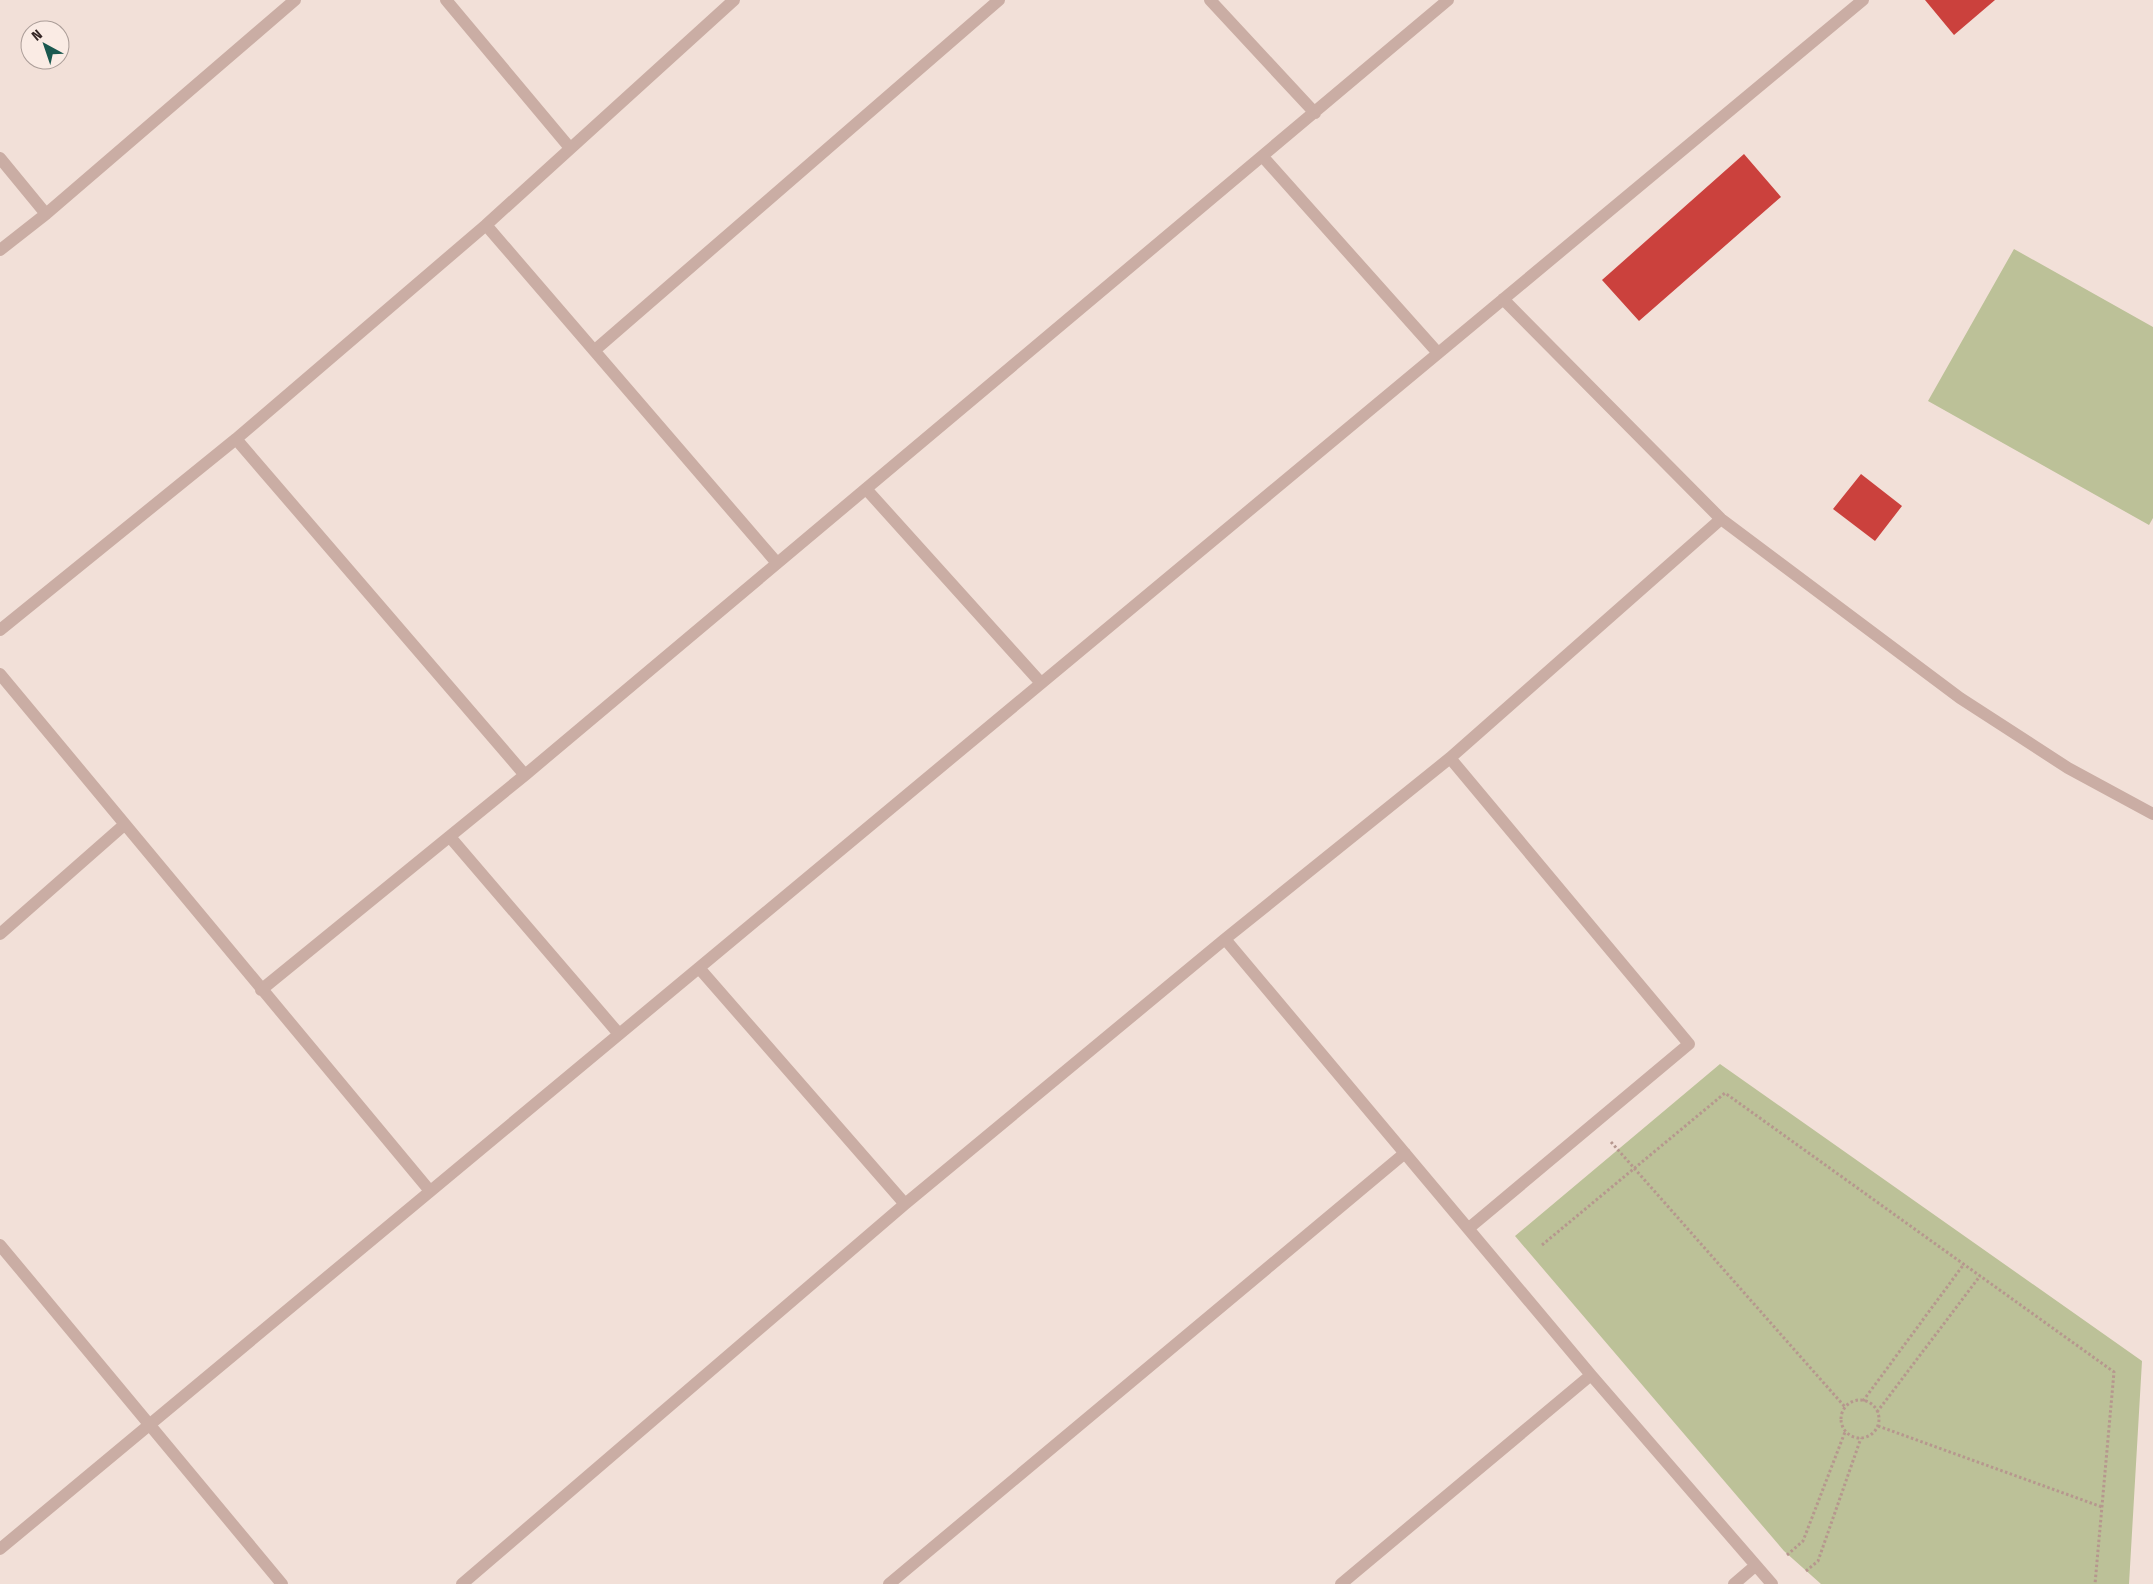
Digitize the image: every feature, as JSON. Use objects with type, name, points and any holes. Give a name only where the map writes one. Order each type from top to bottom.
[{"type":"street","points":[[0,250],[46,214],[295,0]]},
{"type":"street","points":[[446,0],[570,148]]},
{"type":"street","points":[[0,630],[236,439],[486,225],[734,0]]},
{"type":"street","points":[[595,350],[999,0]]},
{"type":"street","points":[[1210,0],[1315,113]]},
{"type":"street","points":[[261,990],[450,837],[867,490],[1448,0]]},
{"type":"street","points":[[0,1549],[1863,0]]},
{"type":"street","points":[[1263,157],[1438,353]]},
{"type":"street","points":[[0,158],[46,214]]},
{"type":"street","points":[[486,225],[777,563]]},
{"type":"street","points":[[1504,299],[1721,519],[1960,698],[2068,768],[2153,814]]},
{"type":"street","points":[[236,439],[525,775]]},
{"type":"street","points":[[867,490],[1041,683]]},
{"type":"street","points":[[462,1584],[905,1204],[1225,939],[1450,758],[1721,519]]},
{"type":"street","points":[[0,674],[430,1191]]},
{"type":"street","points":[[1450,758],[1689,1044],[1469,1228]]},
{"type":"street","points":[[0,934],[124,825]]},
{"type":"street","points":[[450,837],[619,1034]]},
{"type":"street","points":[[1225,939],[1591,1375],[1772,1584]]},
{"type":"street","points":[[700,968],[905,1204]]},
{"type":"street","points":[[889,1584],[1404,1153]]},
{"type":"street","points":[[0,1245],[282,1584]]},
{"type":"street","points":[[1341,1584],[1591,1375]]},
{"type":"street","points":[[1734,1584],[1755,1566]]},
{"type":"path","points":[[1542,1244],[1725,1093],[2114,1372],[2095,1584]]},
{"type":"path","points":[[1594,1123],[1845,1406]]},
{"type":"path","points":[[1863,1401],[1964,1264]]},
{"type":"path","points":[[1877,1412],[1980,1276]]},
{"type":"path","points":[[1853,1401],[1863,1401],[1872,1404],[1877,1412],[1879,1422],[1873,1434],[1861,1438],[1850,1436],[1845,1432],[1840,1420],[1845,1406],[1853,1401]]},
{"type":"path","points":[[1878,1426],[2102,1507]]},
{"type":"path","points":[[1787,1555],[1803,1541],[1845,1432]]},
{"type":"path","points":[[1806,1572],[1818,1560],[1861,1438]]},
{"type":"green space","points":[[2014,249],[2153,327],[2153,518],[2149,525],[1928,401]]},
{"type":"green space","points":[[1720,1064],[2142,1361],[2129,1584],[1821,1584],[1784,1551],[1515,1236]]},
{"type":"building","points":[[1925,0],[1995,0],[1954,35]]},
{"type":"building","points":[[1744,154],[1781,197],[1639,321],[1602,280]]},
{"type":"building","points":[[1861,474],[1902,506],[1875,541],[1833,509]]}]
